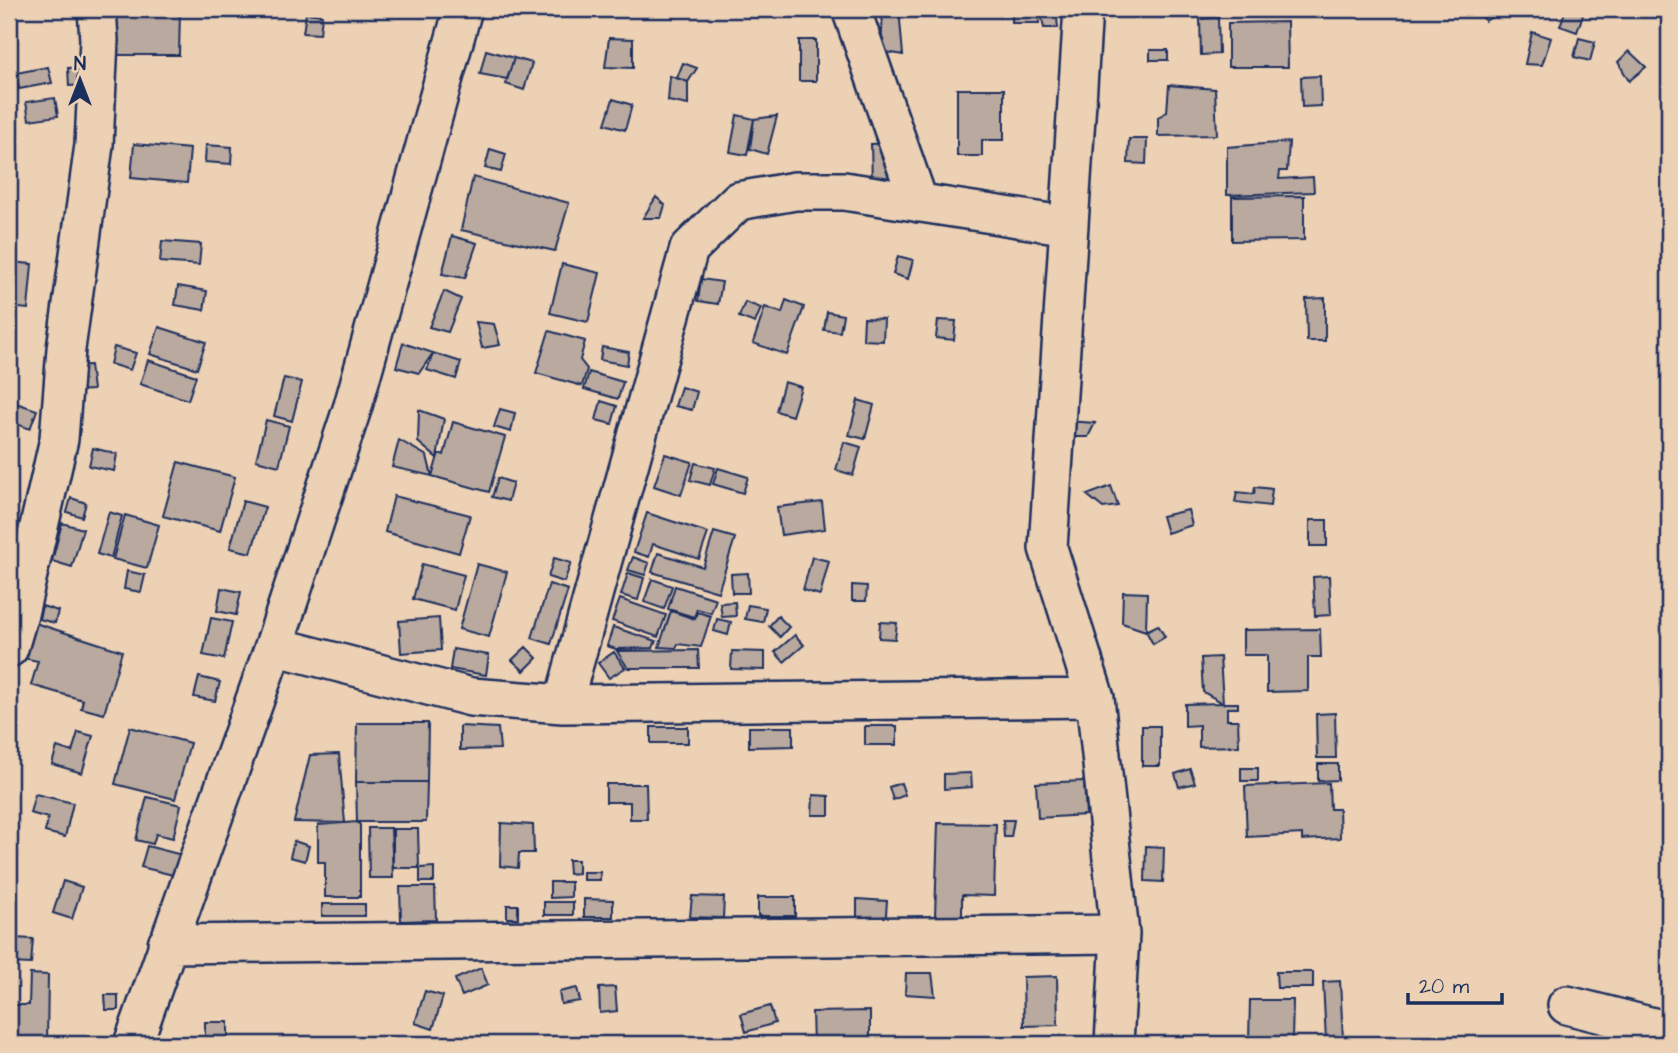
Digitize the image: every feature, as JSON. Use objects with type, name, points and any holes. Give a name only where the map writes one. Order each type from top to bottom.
[{"type":"street","points":[[9,648],[59,439],[66,349],[94,145],[99,40],[97,9]]},
{"type":"street","points":[[133,1044],[274,646],[353,406],[463,9]]},
{"type":"street","points":[[850,9],[919,203]]},
{"type":"street","points":[[1083,9],[1048,548],[1095,698],[1120,934],[1114,1044]]},
{"type":"street","points":[[564,704],[689,249],[738,201],[795,191],[844,191],[1069,226]]},
{"type":"street","points":[[274,646],[471,697],[564,704],[1095,698]]},
{"type":"street","points":[[167,944],[1120,934]]},
{"type":"street","points":[[1567,1005],[1669,1031]]},
{"type":"building","points":[[883,9],[899,9],[903,55],[881,51]]},
{"type":"building","points":[[1012,9],[1039,9],[1039,23],[1012,23]]},
{"type":"building","points":[[1040,9],[1056,9],[1058,28],[1044,28]]},
{"type":"building","points":[[1477,9],[1507,9],[1485,21]]},
{"type":"building","points":[[1566,9],[1585,9],[1577,32],[1560,26]]},
{"type":"building","points":[[116,11],[180,11],[179,55],[116,55]]},
{"type":"building","points":[[306,13],[322,15],[320,34],[303,33]]},
{"type":"building","points":[[1218,18],[1219,54],[1201,55],[1200,19]]},
{"type":"building","points":[[1287,22],[1288,67],[1228,67],[1228,23]]},
{"type":"building","points":[[1532,32],[1551,38],[1542,65],[1525,64]]},
{"type":"building","points":[[609,38],[633,39],[633,68],[605,67]]},
{"type":"building","points":[[1579,38],[1595,42],[1590,61],[1574,57]]},
{"type":"building","points":[[799,40],[816,40],[816,81],[799,81]]},
{"type":"building","points":[[486,50],[514,58],[507,79],[480,74]]},
{"type":"building","points":[[1150,50],[1168,50],[1168,60],[1150,60]]},
{"type":"building","points":[[1629,51],[1646,67],[1629,81],[1618,62]]},
{"type":"building","points":[[514,58],[532,63],[524,90],[506,84]]},
{"type":"building","points":[[683,63],[697,68],[688,82],[677,78]]},
{"type":"building","points":[[48,67],[52,83],[19,89],[16,73]]},
{"type":"building","points":[[86,67],[87,85],[69,86],[68,68]]},
{"type":"building","points":[[670,76],[688,82],[688,105],[668,101]]},
{"type":"building","points":[[1320,76],[1321,106],[1302,107],[1301,77]]},
{"type":"building","points":[[1169,85],[1215,89],[1217,135],[1158,136],[1158,117],[1167,112]]},
{"type":"building","points":[[957,89],[1004,89],[1004,140],[982,140],[982,156],[957,156]]},
{"type":"building","points":[[55,98],[58,116],[29,120],[26,102]]},
{"type":"building","points":[[613,99],[632,105],[625,130],[605,124]]},
{"type":"building","points":[[737,115],[754,119],[747,155],[730,152]]},
{"type":"building","points":[[777,116],[767,154],[750,149],[754,119]]},
{"type":"building","points":[[1129,139],[1147,139],[1146,164],[1128,163]]},
{"type":"building","points":[[1289,142],[1287,171],[1280,171],[1279,179],[1313,177],[1314,192],[1227,195],[1227,147]]},
{"type":"building","points":[[891,143],[892,182],[872,182],[871,144]]},
{"type":"building","points":[[134,144],[190,149],[187,183],[131,178]]},
{"type":"building","points":[[206,145],[232,147],[231,164],[205,162]]},
{"type":"building","points":[[490,149],[506,154],[501,172],[485,168]]},
{"type":"building","points":[[473,177],[569,203],[555,251],[461,230]]},
{"type":"building","points":[[1304,196],[1304,240],[1232,241],[1232,197]]},
{"type":"building","points":[[656,197],[665,205],[661,218],[643,218]]},
{"type":"building","points":[[9,201],[16,201],[17,236],[9,237]]},
{"type":"building","points":[[452,236],[477,243],[465,278],[442,274]]},
{"type":"building","points":[[162,241],[201,244],[199,265],[160,262]]},
{"type":"building","points":[[898,256],[913,260],[908,279],[893,274]]},
{"type":"building","points":[[9,262],[32,264],[28,309],[9,307]]},
{"type":"building","points":[[562,264],[600,273],[588,322],[550,313]]},
{"type":"building","points":[[701,279],[722,282],[718,304],[698,301]]},
{"type":"building","points":[[178,286],[207,291],[204,310],[175,305]]},
{"type":"building","points":[[444,291],[461,299],[448,332],[429,327]]},
{"type":"building","points":[[1325,298],[1325,341],[1307,341],[1306,299]]},
{"type":"building","points":[[786,300],[804,307],[787,355],[753,343],[765,307],[782,313]]},
{"type":"building","points":[[745,302],[761,308],[755,323],[739,317]]},
{"type":"building","points":[[827,312],[843,315],[840,332],[824,330]]},
{"type":"building","points":[[864,318],[884,319],[883,341],[863,340]]},
{"type":"building","points":[[938,320],[956,321],[954,340],[936,338]]},
{"type":"building","points":[[476,322],[494,324],[500,345],[482,348]]},
{"type":"building","points":[[159,327],[206,342],[197,369],[150,354]]},
{"type":"building","points":[[549,331],[585,341],[580,360],[587,369],[582,386],[536,373]]},
{"type":"building","points":[[403,343],[433,353],[419,373],[396,367]]},
{"type":"building","points":[[114,347],[136,353],[130,370],[110,364]]},
{"type":"building","points":[[602,347],[629,352],[627,365],[600,360]]},
{"type":"building","points":[[433,353],[461,362],[456,379],[427,370]]},
{"type":"building","points":[[148,360],[196,376],[188,400],[140,384]]},
{"type":"building","points":[[90,365],[93,390],[72,391],[70,366]]},
{"type":"building","points":[[589,372],[623,382],[618,399],[584,389]]},
{"type":"building","points":[[284,378],[302,382],[292,421],[274,416]]},
{"type":"building","points":[[784,382],[801,387],[792,416],[776,411]]},
{"type":"building","points":[[681,387],[697,392],[692,410],[675,406]]},
{"type":"building","points":[[858,400],[874,405],[865,439],[849,435]]},
{"type":"building","points":[[601,401],[617,406],[612,424],[596,420]]},
{"type":"building","points":[[16,403],[37,410],[30,429],[9,421]]},
{"type":"building","points":[[500,409],[515,413],[511,432],[494,427]]},
{"type":"building","points":[[419,410],[444,419],[437,458],[418,442]]},
{"type":"building","points":[[266,420],[289,426],[279,466],[256,460]]},
{"type":"building","points":[[1066,421],[1095,423],[1088,437],[1074,437]]},
{"type":"building","points":[[453,422],[505,437],[489,492],[432,476],[439,453],[444,455]]},
{"type":"building","points":[[399,440],[427,456],[432,476],[392,467]]},
{"type":"building","points":[[844,442],[861,447],[853,475],[836,470]]},
{"type":"building","points":[[93,448],[117,454],[114,471],[89,466]]},
{"type":"building","points":[[665,454],[692,462],[681,495],[654,486]]},
{"type":"building","points":[[178,462],[235,477],[220,531],[163,516]]},
{"type":"building","points":[[695,463],[715,468],[710,485],[690,480]]},
{"type":"building","points":[[718,468],[748,477],[743,493],[713,484]]},
{"type":"building","points":[[498,478],[513,483],[508,501],[492,497]]},
{"type":"building","points":[[1111,486],[1118,506],[1103,508],[1087,495]]},
{"type":"building","points":[[1255,487],[1272,489],[1270,506],[1235,502],[1237,492],[1254,494]]},
{"type":"building","points":[[394,496],[470,515],[459,553],[385,532]]},
{"type":"building","points":[[71,498],[86,503],[82,517],[67,512]]},
{"type":"building","points":[[243,501],[265,507],[251,553],[230,548]]},
{"type":"building","points":[[822,502],[825,529],[781,535],[777,507]]},
{"type":"building","points":[[1188,510],[1192,525],[1167,533],[1162,516]]},
{"type":"building","points":[[109,512],[122,516],[111,558],[97,554]]},
{"type":"building","points":[[647,513],[708,533],[699,559],[653,544],[649,557],[634,552]]},
{"type":"building","points":[[125,515],[159,525],[147,568],[113,559]]},
{"type":"building","points":[[1310,520],[1327,520],[1327,546],[1310,546]]},
{"type":"building","points":[[62,523],[83,529],[72,567],[52,561]]},
{"type":"building","points":[[714,532],[735,538],[718,592],[652,572],[658,553],[703,567]]},
{"type":"building","points":[[633,557],[649,563],[645,575],[628,570]]},
{"type":"building","points":[[812,557],[829,561],[820,595],[803,590]]},
{"type":"building","points":[[554,558],[571,563],[564,582],[548,577]]},
{"type":"building","points":[[422,564],[464,575],[455,610],[413,599]]},
{"type":"building","points":[[477,564],[507,572],[489,637],[459,629]]},
{"type":"building","points":[[127,571],[145,575],[141,592],[124,589]]},
{"type":"building","points":[[628,573],[644,578],[638,600],[621,595]]},
{"type":"building","points":[[748,573],[749,593],[732,593],[731,574]]},
{"type":"building","points":[[1329,576],[1331,615],[1315,616],[1313,577]]},
{"type":"building","points":[[652,579],[672,586],[664,609],[644,602]]},
{"type":"building","points":[[549,584],[568,590],[551,644],[532,638]]},
{"type":"building","points":[[852,585],[867,586],[866,601],[852,601]]},
{"type":"building","points":[[675,586],[716,599],[711,613],[697,609],[694,617],[668,609]]},
{"type":"building","points":[[221,588],[241,592],[236,615],[217,611]]},
{"type":"building","points":[[1123,592],[1147,593],[1146,631],[1122,623]]},
{"type":"building","points":[[620,599],[666,615],[658,637],[612,621]]},
{"type":"building","points":[[735,602],[736,616],[722,617],[720,603]]},
{"type":"building","points":[[748,605],[766,608],[763,622],[745,619]]},
{"type":"building","points":[[42,606],[58,611],[55,623],[39,619]]},
{"type":"building","points":[[671,611],[695,619],[697,612],[711,616],[701,647],[678,644],[676,648],[659,647]]},
{"type":"building","points":[[778,616],[789,627],[780,637],[769,626]]},
{"type":"building","points":[[211,618],[232,622],[224,659],[203,655]]},
{"type":"building","points":[[439,618],[441,650],[401,653],[399,621]]},
{"type":"building","points":[[717,619],[731,622],[728,635],[714,631]]},
{"type":"building","points":[[32,622],[122,651],[104,714],[81,708],[83,700],[31,685],[38,661],[23,658]]},
{"type":"building","points":[[880,622],[897,623],[895,639],[879,638]]},
{"type":"building","points":[[1158,625],[1165,637],[1153,644],[1146,631]]},
{"type":"building","points":[[613,627],[656,641],[653,648],[616,649],[607,646]]},
{"type":"building","points":[[1320,629],[1321,657],[1308,657],[1308,691],[1267,692],[1267,655],[1243,655],[1243,630]]},
{"type":"building","points":[[795,635],[804,645],[784,662],[775,652]]},
{"type":"building","points":[[526,647],[537,658],[524,671],[512,660]]},
{"type":"building","points":[[453,649],[489,655],[486,675],[450,669]]},
{"type":"building","points":[[698,650],[699,668],[628,668],[617,651]]},
{"type":"building","points":[[732,651],[765,652],[765,670],[731,669]]},
{"type":"building","points":[[614,652],[625,668],[609,678],[598,663]]},
{"type":"building","points":[[1220,657],[1223,703],[1203,692],[1201,658]]},
{"type":"building","points":[[199,677],[220,682],[215,701],[194,697]]},
{"type":"building","points":[[1238,703],[1238,708],[1227,708],[1227,720],[1238,720],[1239,746],[1199,747],[1199,725],[1185,726],[1185,704]]},
{"type":"building","points":[[1335,713],[1336,758],[1317,758],[1316,714]]},
{"type":"building","points":[[357,723],[428,723],[427,782],[356,782]]},
{"type":"building","points":[[460,726],[498,728],[500,749],[460,750]]},
{"type":"building","points":[[865,726],[897,726],[897,745],[865,745]]},
{"type":"building","points":[[1142,726],[1160,726],[1160,766],[1142,766]]},
{"type":"building","points":[[130,727],[190,743],[175,799],[115,784]]},
{"type":"building","points":[[651,727],[688,727],[688,743],[651,743]]},
{"type":"building","points":[[749,727],[793,727],[793,746],[749,747]]},
{"type":"building","points":[[78,732],[93,736],[82,773],[52,764],[57,747],[72,752]]},
{"type":"building","points":[[339,754],[345,823],[294,822],[310,755]]},
{"type":"building","points":[[1318,764],[1338,764],[1338,780],[1318,781]]},
{"type":"building","points":[[1241,768],[1258,768],[1258,781],[1241,781]]},
{"type":"building","points":[[1190,769],[1195,783],[1179,787],[1175,774]]},
{"type":"building","points":[[971,773],[972,787],[944,789],[944,774]]},
{"type":"building","points":[[1084,781],[1086,815],[1038,818],[1036,783]]},
{"type":"building","points":[[356,782],[427,782],[426,822],[357,822]]},
{"type":"building","points":[[901,783],[905,795],[893,800],[889,787]]},
{"type":"building","points":[[1329,783],[1330,809],[1339,809],[1340,838],[1302,840],[1302,834],[1247,837],[1245,786]]},
{"type":"building","points":[[606,784],[646,784],[647,819],[630,819],[630,802],[606,802]]},
{"type":"building","points":[[35,794],[73,803],[65,837],[45,832],[48,818],[30,813]]},
{"type":"building","points":[[813,795],[829,796],[829,815],[812,815]]},
{"type":"building","points":[[147,797],[181,805],[173,838],[156,834],[153,844],[136,840]]},
{"type":"building","points":[[1003,820],[1014,820],[1011,837],[1004,837]]},
{"type":"building","points":[[357,822],[360,825],[360,897],[325,897],[325,862],[318,862],[318,825]]},
{"type":"building","points":[[501,823],[533,825],[534,853],[519,853],[518,868],[500,866]]},
{"type":"building","points":[[938,823],[996,824],[994,896],[962,895],[962,917],[935,916]]},
{"type":"building","points":[[368,828],[391,828],[393,878],[369,878]]},
{"type":"building","points":[[393,829],[418,829],[419,868],[393,868]]},
{"type":"building","points":[[294,841],[309,846],[305,861],[290,857]]},
{"type":"building","points":[[147,846],[182,855],[177,876],[141,867]]},
{"type":"building","points":[[1146,846],[1164,847],[1163,882],[1145,881]]},
{"type":"building","points":[[568,860],[578,860],[578,873],[569,874]]},
{"type":"building","points":[[434,867],[434,882],[420,882],[420,868]]},
{"type":"building","points":[[583,872],[600,872],[600,880],[583,880]]},
{"type":"building","points":[[63,881],[82,887],[72,919],[53,913]]},
{"type":"building","points":[[550,882],[571,882],[571,897],[550,898]]},
{"type":"building","points":[[400,887],[435,887],[436,920],[401,921]]},
{"type":"building","points":[[692,896],[724,897],[723,918],[690,917]]},
{"type":"building","points":[[758,897],[795,897],[795,916],[758,916]]},
{"type":"building","points":[[584,899],[613,900],[613,917],[584,917]]},
{"type":"building","points":[[857,899],[887,901],[885,928],[857,923]]},
{"type":"building","points":[[544,902],[573,902],[573,915],[544,915]]},
{"type":"building","points":[[322,904],[365,904],[365,916],[322,916]]},
{"type":"building","points":[[507,905],[518,905],[518,918],[507,918]]},
{"type":"building","points":[[13,938],[33,939],[31,964],[11,963]]},
{"type":"building","points":[[481,968],[488,985],[462,996],[455,979]]},
{"type":"building","points":[[1276,972],[1313,972],[1313,988],[1277,988]]},
{"type":"building","points":[[906,973],[932,973],[935,996],[905,994]]},
{"type":"building","points":[[30,974],[48,975],[47,1044],[9,1044],[9,1005],[29,1005]]},
{"type":"building","points":[[1057,976],[1058,1025],[1024,1026],[1023,977]]},
{"type":"building","points":[[1340,981],[1343,1039],[1326,1040],[1323,982]]},
{"type":"building","points":[[615,987],[617,1011],[600,1013],[599,988]]},
{"type":"building","points":[[577,988],[580,1001],[561,1004],[559,992]]},
{"type":"building","points":[[425,991],[443,996],[433,1029],[415,1023]]},
{"type":"building","points":[[105,995],[118,995],[118,1010],[106,1010]]},
{"type":"building","points":[[1250,1000],[1293,1000],[1292,1040],[1249,1040]]},
{"type":"building","points":[[770,1006],[775,1023],[746,1032],[741,1014]]},
{"type":"building","points":[[870,1011],[870,1044],[813,1044],[812,1012]]},
{"type":"building","points":[[205,1022],[228,1022],[228,1041],[205,1042]]}]
